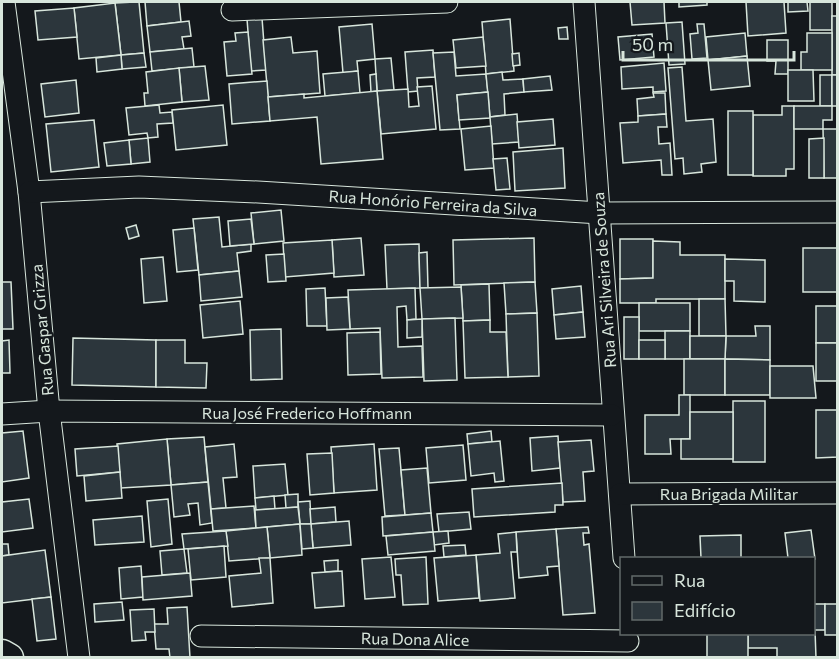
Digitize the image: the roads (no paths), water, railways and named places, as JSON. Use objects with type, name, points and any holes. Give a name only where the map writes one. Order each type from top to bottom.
[{"type":"main road","points":[[2,654],[9,657]]},
{"type":"street","name":"Rua Gaspar Grizza","points":[[4,2],[29,192],[49,411],[80,657]]},
{"type":"street","points":[[232,10],[447,2]]},
{"type":"street","name":"Rua Ari Silveira de Souza","points":[[584,2],[624,557]]},
{"type":"street","name":"Rua Honório Ferreira da Silva","points":[[29,192],[138,187],[600,213],[837,212]]},
{"type":"street","name":"Rua José Frederico Hoffmann","points":[[2,414],[49,411],[612,415]]},
{"type":"street","name":"Rua Brigada Militar","points":[[620,494],[837,493]]},
{"type":"street","name":"Rua Dona Alice","points":[[201,636],[629,644]]}]
